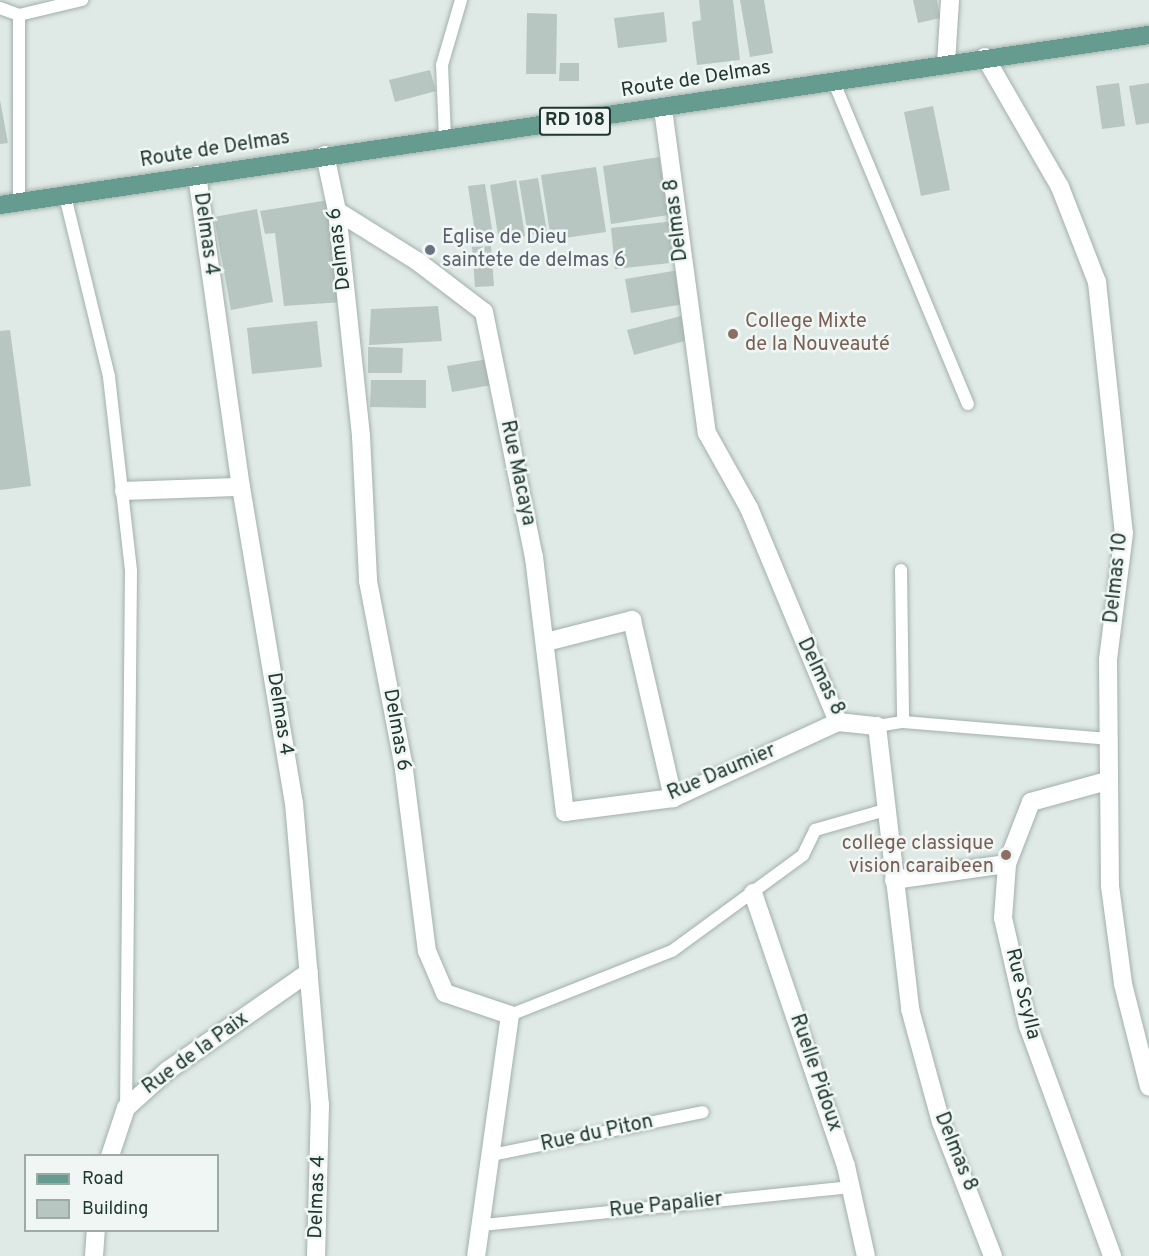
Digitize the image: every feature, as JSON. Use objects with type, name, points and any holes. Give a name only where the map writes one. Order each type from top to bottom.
[{"type":"main road","name":"Route de Delmas","points":[[0,205],[325,155],[663,109],[833,80],[1149,34]]},
{"type":"street","points":[[946,64],[950,0]]},
{"type":"street","name":"Delmas 10","points":[[984,57],[1060,186],[1097,282],[1124,533],[1108,660],[1111,739],[1107,781],[1110,886],[1123,984],[1149,1087]]},
{"type":"street","name":"Delmas 8","points":[[663,109],[707,433],[749,508],[837,722],[877,726],[910,1009],[941,1122],[993,1256]]},
{"type":"street","name":"Delmas 6","points":[[325,155],[337,211],[361,436],[368,581],[403,762],[428,951],[445,993],[510,1015]]},
{"type":"street","name":"Delmas 4","points":[[197,175],[241,487],[294,803],[320,1105],[316,1256]]},
{"type":"street","name":"Rue Macaya","points":[[337,211],[417,261],[483,312],[534,556],[565,812]]},
{"type":"street","points":[[124,491],[241,487]]},
{"type":"street","points":[[546,642],[632,620],[673,798]]},
{"type":"street","name":"Rue Daumier","points":[[565,812],[673,798],[837,722]]},
{"type":"street","name":"Rue Scylla","points":[[1107,781],[1030,802],[1007,864],[1003,918],[1028,1026],[1112,1256]]},
{"type":"street","points":[[894,879],[1007,864]]},
{"type":"street","name":"Ruelle Pidoux","points":[[753,893],[850,1187],[866,1256]]},
{"type":"street","name":"Rue de la Paix","points":[[110,1154],[126,1108],[167,1071],[309,972]]},
{"type":"street","points":[[476,1256],[483,1225],[510,1015]]},
{"type":"street","points":[[94,1256],[96,1232]]},
{"type":"lane","points":[[0,8],[19,15],[82,0]]},
{"type":"lane","points":[[445,139],[442,65],[461,0]]},
{"type":"lane","points":[[19,15],[20,202]]},
{"type":"lane","points":[[833,80],[968,404]]},
{"type":"lane","points":[[65,196],[109,377],[124,491],[131,571],[132,845],[126,1108]]},
{"type":"lane","points":[[901,570],[903,722]]},
{"type":"lane","points":[[877,726],[903,722],[1111,739]]},
{"type":"lane","points":[[510,1015],[672,951],[803,855],[815,830],[885,810]]},
{"type":"lane","name":"Rue du Piton","points":[[492,1155],[703,1112]]},
{"type":"lane","name":"Rue Papalier","points":[[483,1225],[850,1187]]},
{"type":"building","points":[[699,0],[733,0],[740,60],[697,65],[692,22],[701,20]]},
{"type":"building","points":[[740,0],[764,0],[773,53],[750,57]]},
{"type":"building","points":[[913,0],[937,0],[940,18],[918,23]]},
{"type":"building","points":[[664,12],[667,42],[618,48],[614,18]]},
{"type":"building","points":[[527,13],[557,14],[556,74],[526,74]]},
{"type":"building","points":[[560,63],[579,63],[579,81],[559,81]]},
{"type":"building","points":[[430,70],[436,91],[395,102],[389,80]]},
{"type":"building","points":[[1119,83],[1125,126],[1102,129],[1096,86]]},
{"type":"building","points":[[1149,83],[1149,123],[1136,125],[1129,86]]},
{"type":"building","points":[[0,100],[8,143],[0,144]]},
{"type":"building","points":[[933,106],[950,190],[921,196],[904,112]]},
{"type":"building","points":[[659,157],[668,215],[611,224],[603,166]]},
{"type":"building","points":[[596,167],[606,232],[551,240],[541,175]]},
{"type":"building","points":[[538,178],[547,232],[528,235],[519,181]]},
{"type":"building","points":[[516,180],[525,236],[499,241],[490,185]]},
{"type":"building","points":[[485,184],[493,236],[476,239],[468,186]]},
{"type":"building","points":[[329,200],[343,302],[284,306],[275,233],[265,234],[260,211]]},
{"type":"building","points":[[257,209],[273,302],[231,310],[214,217]]},
{"type":"building","points":[[675,221],[680,262],[615,269],[611,228]]},
{"type":"building","points":[[491,246],[494,286],[475,287],[472,247]]},
{"type":"building","points":[[679,270],[684,304],[631,313],[625,279]]},
{"type":"building","points":[[438,306],[442,341],[369,345],[371,309]]},
{"type":"building","points":[[685,315],[692,339],[634,355],[627,330]]},
{"type":"building","points":[[317,321],[322,367],[252,374],[247,328]]},
{"type":"building","points":[[10,330],[31,486],[0,490],[0,331]]},
{"type":"building","points":[[368,347],[403,348],[402,373],[368,373]]},
{"type":"building","points":[[488,359],[492,385],[452,392],[447,366]]},
{"type":"building","points":[[371,380],[426,380],[426,408],[370,407]]},
{"type":"place","name":"Eglise de Dieu saintete de delmas 6","points":[[430,250]]},
{"type":"place","name":"College Mixte de la Nouveauté","points":[[733,334]]},
{"type":"place","name":"college classique vision caraibeen","points":[[1006,855]]}]
